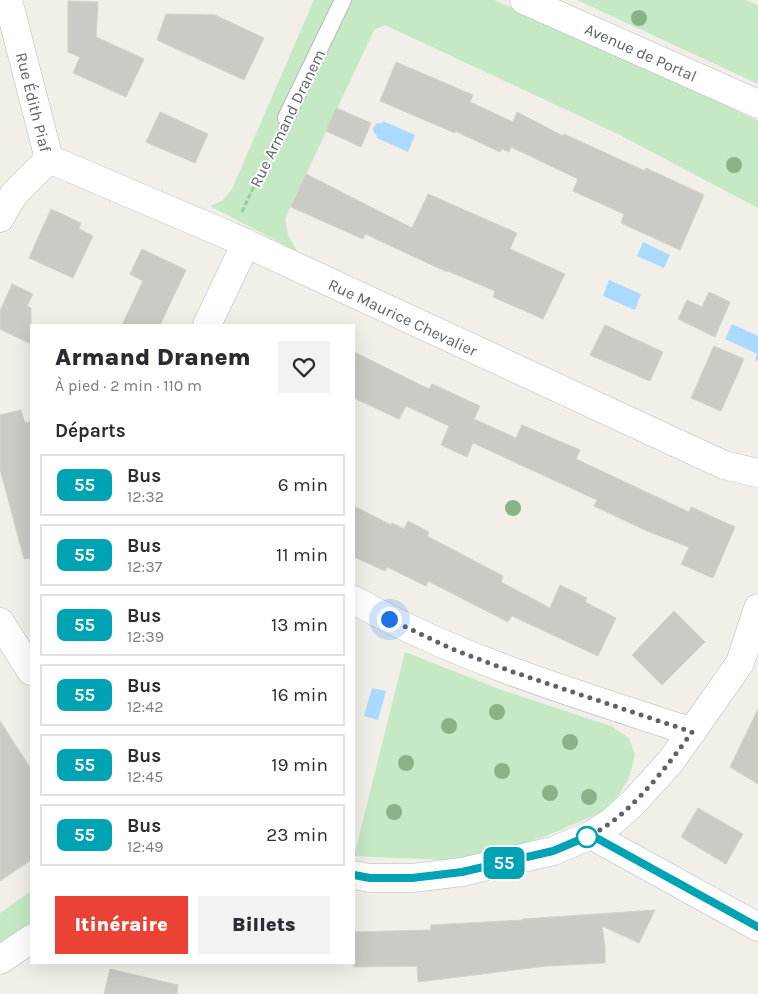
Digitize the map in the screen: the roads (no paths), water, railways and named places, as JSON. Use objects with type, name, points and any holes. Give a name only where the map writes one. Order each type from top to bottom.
[{"type":"street","name":"Rue Édith Piaf","points":[[0,218],[14,194],[49,159],[8,0]]},
{"type":"street","name":"Avenue de Portal","points":[[524,0],[758,104]]},
{"type":"street","name":"Rue Maurice Chevalier","points":[[49,159],[238,240],[724,465],[758,472]]},
{"type":"street","points":[[208,324],[238,240]]},
{"type":"street","points":[[355,601],[403,626],[461,652],[513,672],[692,732]]},
{"type":"street","points":[[355,875],[370,878],[412,878],[462,872],[553,851],[591,835],[613,821],[633,803],[671,761],[740,663],[758,608]]},
{"type":"street","points":[[0,622],[30,669]]},
{"type":"street","points":[[591,835],[758,927]]},
{"type":"street","points":[[0,960],[30,939]]},
{"type":"lane","name":"Rue Armand Dranem","points":[[286,118],[343,0]]},
{"type":"water","points":[[383,121],[415,135],[408,152],[377,138],[373,128],[377,123],[383,123]]},
{"type":"water","points":[[643,242],[670,255],[664,268],[637,256]]},
{"type":"water","points":[[609,280],[641,294],[635,310],[603,296]]},
{"type":"water","points":[[732,324],[758,336],[758,361],[755,360],[757,354],[725,339]]},
{"type":"water","points":[[372,688],[386,691],[378,720],[364,716]]}]
